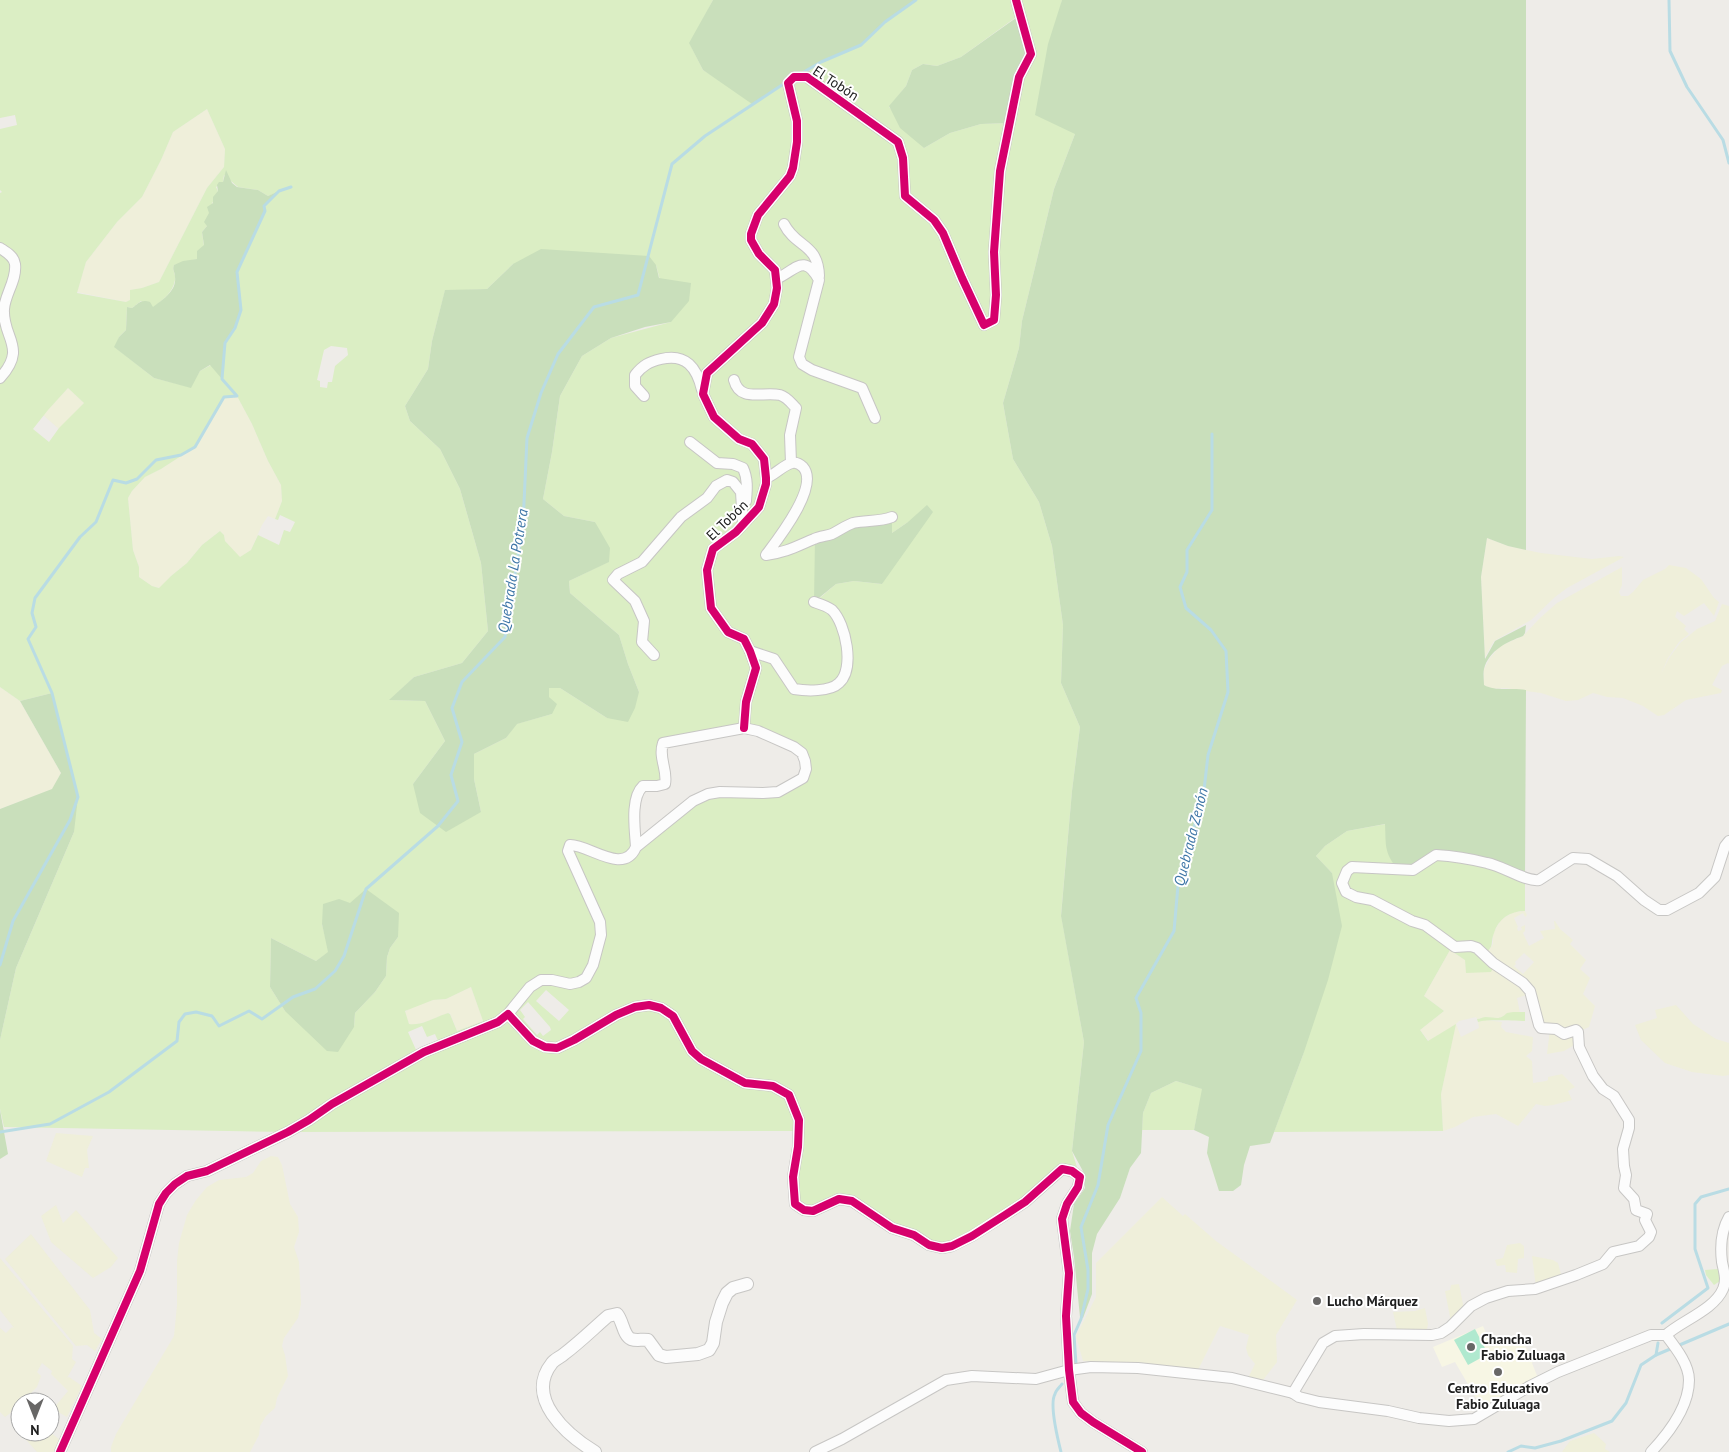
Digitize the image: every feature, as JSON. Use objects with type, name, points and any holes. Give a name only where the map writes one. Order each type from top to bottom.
[{"type":"street","name":"El Tobón","points":[[776,279],[775,270],[759,254],[754,246],[751,234],[758,215],[790,176],[795,157],[797,128],[788,83],[794,77],[807,76],[898,142],[903,158],[905,196],[934,220],[943,234],[984,325],[994,320],[996,295],[994,252],[1000,171],[1019,77],[1031,54],[1016,0]]},
{"type":"street","points":[[784,224],[789,234],[800,241],[816,258],[819,265],[819,280],[799,357],[802,364],[812,370],[862,388],[875,418]]},
{"type":"street","points":[[0,248],[9,254],[15,264],[14,276],[4,308],[13,356],[11,363],[0,378]]},
{"type":"street","points":[[702,394],[707,373],[762,323],[774,304],[777,288],[776,279],[794,267],[804,265],[814,269],[819,280]]},
{"type":"street","name":"El Tobón","points":[[644,396],[635,386],[635,375],[644,365],[667,358],[680,358],[692,367],[699,378],[702,394],[714,417],[739,439],[752,444],[764,460],[766,484],[759,507],[736,532],[713,549],[707,570],[711,608],[728,632],[744,639],[750,651]]},
{"type":"street","points":[[734,380],[736,388],[740,392],[761,396],[782,395],[796,408],[790,435],[791,463]]},
{"type":"street","name":"El Tobón","points":[[690,442],[717,463],[733,464],[743,468],[747,486],[743,524]]},
{"type":"street","points":[[766,478],[774,475],[791,463],[802,466],[807,474],[806,490],[792,519],[766,555],[782,553],[799,547],[815,538],[832,534],[856,523],[892,517]]},
{"type":"street","name":"El Tobón","points":[[654,655],[642,642],[644,621],[635,601],[613,580],[618,574],[642,562],[680,517],[707,498],[716,486],[727,480],[733,482],[741,492],[743,524]]},
{"type":"street","points":[[750,651],[774,659],[794,689],[808,691],[835,686],[841,682],[845,672],[848,653],[846,637],[832,610],[814,602]]},
{"type":"street","points":[[744,728],[746,702],[756,668],[750,651]]},
{"type":"street","points":[[60,1452],[140,1271],[154,1217],[166,1193],[187,1176],[207,1171],[288,1132],[352,1092],[424,1052],[498,1022],[508,1014],[530,987],[541,980],[552,980],[570,984],[586,978],[601,936],[600,922],[568,851],[570,845],[576,845],[598,855],[614,859],[626,857],[693,801],[708,794],[720,792],[778,792],[803,778],[806,761],[802,753],[794,747],[758,731],[744,728],[663,743],[661,756],[666,778],[665,784],[642,786],[636,796],[634,810],[636,847]]},
{"type":"street","points":[[1293,1393],[1323,1343],[1328,1338],[1364,1334],[1432,1335],[1442,1333],[1471,1306],[1486,1298],[1508,1291],[1535,1288],[1576,1275],[1602,1264],[1613,1252],[1639,1246],[1649,1237],[1651,1232],[1645,1220],[1646,1214],[1636,1210],[1634,1199],[1624,1188],[1626,1175],[1623,1149],[1629,1128],[1629,1120],[1614,1096],[1603,1089],[1593,1076],[1579,1047],[1578,1032],[1576,1030],[1564,1034],[1556,1029],[1541,1028],[1530,991],[1523,983],[1493,963],[1477,948],[1471,946],[1455,947],[1425,925],[1407,919],[1372,900],[1346,892],[1342,883],[1347,871],[1352,867],[1413,870],[1436,855],[1487,863],[1505,868],[1525,879],[1533,881],[1539,880],[1573,858],[1588,858],[1617,876],[1644,900],[1659,910],[1667,910],[1699,893],[1715,877],[1725,846],[1729,841]]},
{"type":"street","points":[[508,1014],[534,1041],[545,1047],[557,1048],[616,1015],[635,1007],[649,1004],[661,1008],[673,1016],[692,1051],[701,1059],[745,1083],[773,1086],[789,1095],[799,1120],[798,1148],[793,1178],[795,1204],[804,1210],[813,1211],[839,1199],[852,1202],[892,1228],[914,1235],[929,1245],[942,1248],[952,1246],[972,1236],[1024,1202],[1062,1169],[1072,1171],[1080,1177],[1078,1187],[1067,1204],[1062,1219],[1069,1273],[1066,1316],[1073,1402],[1081,1413],[1093,1422],[1142,1452]]},
{"type":"street","points":[[1666,1335],[1672,1328],[1696,1316],[1723,1289],[1726,1277],[1721,1248],[1724,1226],[1729,1217]]},
{"type":"street","points":[[594,1452],[567,1432],[545,1402],[542,1387],[546,1374],[553,1362],[608,1316],[613,1314],[617,1314],[620,1318],[628,1337],[648,1340],[658,1355],[666,1357],[706,1352],[712,1346],[716,1322],[727,1293],[733,1288],[747,1284]]},
{"type":"street","points":[[815,1452],[842,1439],[946,1380],[972,1376],[1036,1379],[1069,1370],[1091,1367],[1138,1368],[1232,1378],[1293,1393],[1299,1397],[1319,1402],[1380,1410],[1418,1418],[1448,1421],[1474,1419],[1558,1372],[1651,1334],[1666,1335],[1678,1351],[1689,1380],[1686,1397],[1670,1431],[1650,1452]]},
{"type":"shaded area","points":[[207,109],[225,149],[224,167],[207,188],[159,282],[131,290],[130,300],[126,302],[77,292],[86,262],[117,222],[142,197],[173,132]]},
{"type":"shaded area","points":[[68,388],[84,403],[59,429],[43,415]]},
{"type":"shaded area","points":[[237,396],[281,485],[282,501],[275,519],[268,516],[251,550],[240,558],[225,541],[224,535],[220,531],[202,545],[187,563],[160,588],[152,586],[139,577],[139,567],[133,550],[128,498],[145,477],[195,447],[224,397]]},
{"type":"shaded area","points":[[1487,538],[1508,546],[1541,553],[1592,559],[1624,557],[1567,588],[1531,620],[1494,641],[1485,657],[1481,577]]},
{"type":"shaded area","points":[[1669,565],[1686,568],[1701,579],[1719,602],[1714,616],[1704,603],[1684,616],[1677,611],[1675,617],[1686,626],[1684,629],[1689,634],[1679,642],[1668,658],[1661,674],[1669,658],[1680,643],[1697,629],[1715,621],[1722,604],[1729,606],[1729,664],[1722,666],[1712,685],[1722,690],[1721,693],[1686,700],[1664,715],[1658,716],[1643,706],[1623,698],[1607,697],[1593,693],[1578,700],[1566,701],[1541,693],[1505,688],[1491,689],[1484,685],[1484,669],[1500,646],[1523,636],[1557,603],[1622,567],[1622,585],[1619,592],[1621,596],[1628,596],[1643,580]]},
{"type":"shaded area","points":[[0,687],[20,701],[61,773],[53,789],[0,809]]},
{"type":"shaded area","points":[[1525,911],[1527,915],[1525,917],[1523,913],[1514,918],[1518,931],[1522,930],[1521,927],[1525,925],[1523,933],[1529,946],[1544,938],[1540,931],[1555,929],[1554,921],[1573,940],[1570,944],[1586,960],[1580,969],[1590,978],[1583,994],[1595,1006],[1589,1027],[1578,1032],[1575,1044],[1571,1047],[1564,1051],[1547,1054],[1550,1029],[1544,1029],[1529,994],[1517,998],[1520,1013],[1513,1012],[1497,1019],[1487,1017],[1477,1019],[1476,1017],[1459,1021],[1456,1024],[1461,1037],[1479,1028],[1478,1022],[1485,1020],[1502,1022],[1501,1027],[1506,1032],[1533,1037],[1532,1051],[1526,1056],[1532,1061],[1533,1083],[1546,1081],[1548,1077],[1562,1074],[1575,1087],[1568,1091],[1572,1100],[1545,1106],[1536,1104],[1518,1126],[1496,1114],[1473,1117],[1443,1131],[1441,1094],[1455,1025],[1429,1041],[1420,1030],[1444,1011],[1424,996],[1450,950],[1465,960],[1466,970],[1485,955],[1493,944],[1493,933],[1501,920],[1513,912]],"holes":[[[1524,953],[1534,962],[1523,974],[1514,966],[1515,962]]]},
{"type":"shaded area","points":[[471,987],[483,1021],[457,1031],[450,1013],[448,1013],[414,1025],[409,1024],[405,1012],[410,1008],[433,1000],[446,999]]},
{"type":"shaded area","points":[[1676,1005],[1693,1024],[1716,1039],[1729,1043],[1729,1075],[1692,1072],[1665,1063],[1641,1040],[1635,1025],[1657,1018],[1655,1010]]},
{"type":"shaded area","points":[[56,1133],[93,1136],[87,1150],[89,1168],[85,1168],[82,1177],[46,1161]]},
{"type":"shaded area","points":[[271,1156],[278,1157],[282,1165],[290,1204],[298,1217],[299,1232],[294,1247],[299,1262],[301,1304],[298,1318],[284,1338],[282,1346],[288,1376],[277,1398],[275,1408],[266,1416],[260,1426],[259,1435],[250,1452],[111,1452],[116,1434],[174,1336],[177,1305],[177,1261],[179,1243],[187,1215],[207,1187],[219,1180],[246,1177],[253,1173],[261,1161]]},
{"type":"shaded area","points":[[1162,1197],[1183,1216],[1185,1214],[1216,1241],[1297,1300],[1276,1335],[1277,1362],[1263,1380],[1248,1378],[1255,1364],[1248,1355],[1246,1348],[1249,1335],[1220,1326],[1198,1370],[1083,1361],[1076,1336],[1096,1297],[1096,1263]]},
{"type":"shaded area","points":[[56,1205],[63,1223],[76,1210],[118,1258],[111,1267],[93,1278],[51,1242],[41,1216]]},
{"type":"shaded area","points":[[31,1234],[90,1310],[94,1333],[102,1339],[95,1351],[87,1345],[76,1346],[5,1259]]},
{"type":"shaded area","points":[[1520,1243],[1524,1246],[1524,1258],[1518,1259],[1517,1273],[1506,1272],[1505,1265],[1497,1266],[1495,1260],[1503,1258],[1507,1245]]},
{"type":"shaded area","points":[[1532,1256],[1553,1260],[1558,1263],[1562,1278],[1536,1287]]},
{"type":"shaded area","points":[[0,1258],[73,1346],[72,1359],[76,1362],[67,1378],[69,1377],[82,1386],[67,1417],[60,1413],[60,1401],[68,1391],[51,1374],[52,1371],[42,1363],[37,1372],[41,1376],[37,1387],[32,1392],[10,1392],[10,1413],[5,1417],[0,1412],[0,1328],[6,1333],[12,1327],[14,1328],[0,1310]]},
{"type":"shaded area","points":[[1459,1284],[1464,1309],[1451,1322],[1445,1291],[1450,1290],[1451,1285]]},
{"type":"shaded area","points":[[1425,1308],[1427,1329],[1397,1330],[1393,1312],[1415,1311]]},
{"type":"shaded area","name":"Centro Educativo Fabio Zuluaga","points":[[1483,1326],[1492,1347],[1518,1335],[1534,1360],[1532,1363],[1538,1378],[1483,1410],[1455,1362],[1442,1367],[1433,1347]]},
{"type":"shaded area","points":[[1594,1433],[1606,1444],[1605,1449],[1610,1452],[1562,1452],[1570,1441]]},
{"type":"shaded area","points":[[28,1442],[59,1442],[55,1452],[37,1452]]},
{"type":"green space","points":[[0,0],[713,0],[690,44],[703,70],[727,85],[773,90],[791,79],[801,76],[821,62],[861,45],[885,22],[916,0],[1062,0],[1060,11],[1075,134],[1054,189],[1022,321],[1019,348],[1003,403],[1013,459],[1039,502],[1052,546],[1063,625],[1061,683],[1080,727],[1072,791],[1061,915],[1084,1042],[1072,1151],[1080,1177],[1062,1169],[1025,1202],[942,1248],[839,1199],[813,1211],[795,1204],[798,1131],[288,1132],[4,1127],[0,1109],[0,1040],[16,968],[74,832],[52,693],[20,701],[0,687],[0,193],[2,192],[0,190],[0,129],[17,125],[15,115],[0,118]],"holes":[[[1019,15],[1010,123],[981,124],[950,133],[924,148],[889,107],[906,86],[912,70],[923,64],[937,66],[961,57]],[[207,109],[225,149],[224,167],[207,188],[159,282],[130,290],[130,300],[126,302],[77,293],[86,262],[117,222],[142,197],[173,132]],[[224,175],[238,187],[258,190],[268,196],[278,192],[264,206],[265,211],[237,272],[241,310],[235,328],[225,343],[222,378],[211,365],[200,371],[190,387],[154,378],[116,348],[119,337],[126,330],[127,307],[132,308],[141,301],[153,308],[167,296],[174,285],[174,265],[197,259],[204,246],[202,232],[207,226],[211,206],[218,191],[216,187],[223,182]],[[513,264],[656,265],[671,322],[611,338],[582,356],[560,396],[543,499],[564,516],[595,522],[608,562],[569,581],[570,593],[619,635],[639,692],[607,718],[560,688],[549,688],[552,714],[516,724],[506,738],[474,754],[474,779],[481,812],[413,784],[445,741],[425,701],[390,700],[414,677],[462,663],[488,631],[481,563],[460,489],[440,449],[410,421],[405,406],[428,369],[432,341],[445,291],[487,289]],[[331,346],[347,348],[348,355],[335,366],[332,382],[328,382],[327,388],[320,387],[320,381],[317,380],[324,350]],[[68,388],[84,403],[59,428],[49,442],[33,429]],[[237,396],[281,485],[282,501],[275,519],[278,520],[280,515],[295,522],[290,532],[284,530],[279,545],[258,535],[251,550],[240,557],[225,541],[224,535],[220,531],[202,545],[187,563],[159,588],[152,586],[139,577],[139,567],[133,550],[128,498],[145,477],[195,447],[224,397]],[[892,518],[892,533],[908,522],[882,584],[854,581],[836,584],[815,602]],[[758,731],[802,753],[803,778],[763,793],[708,794],[634,848],[643,786],[665,784],[663,743]],[[350,903],[398,937],[390,948],[387,957],[386,976],[375,992],[355,1013],[354,1027],[285,1011],[270,987],[271,938],[316,961],[329,952],[322,924]],[[471,987],[483,1021],[457,1031],[448,1013],[424,1022],[409,1024],[405,1011],[433,1000],[446,999]],[[546,990],[569,1010],[559,1021],[536,1001]],[[528,1002],[551,1030],[543,1036],[540,1032],[537,1035],[523,1019],[525,1017],[520,1010]],[[422,1026],[427,1037],[435,1034],[439,1043],[417,1052],[408,1032]]]},
{"type":"green space","points":[[713,0],[916,0],[885,22],[861,45],[821,62],[752,104],[703,70],[689,43]]},
{"type":"green space","points":[[1062,0],[1526,0],[1526,550],[1487,538],[1481,577],[1485,659],[1495,641],[1526,625],[1523,636],[1505,644],[1494,652],[1486,662],[1484,669],[1484,685],[1499,689],[1526,690],[1525,879],[1520,875],[1436,855],[1415,868],[1397,869],[1386,848],[1385,824],[1347,831],[1325,846],[1316,856],[1332,873],[1342,926],[1328,980],[1303,1055],[1270,1143],[1250,1146],[1244,1165],[1241,1185],[1233,1191],[1219,1191],[1207,1153],[1209,1137],[1194,1130],[1202,1089],[1176,1081],[1151,1093],[1143,1113],[1141,1153],[1130,1168],[1120,1198],[1097,1234],[1092,1253],[1092,1294],[1083,1318],[1080,1317],[1070,1231],[1074,1204],[1085,1188],[1084,1173],[1072,1151],[1084,1042],[1061,916],[1072,791],[1080,727],[1061,683],[1063,625],[1052,546],[1039,502],[1013,459],[1003,403],[1019,348],[1022,321],[1054,189],[1075,134],[1035,115],[1048,44]]},
{"type":"green space","points":[[1020,15],[1031,54],[1010,123],[981,124],[950,133],[924,148],[900,128],[889,106],[906,86],[912,70],[923,64],[937,66],[961,57]]},
{"type":"green space","points":[[226,170],[232,183],[237,187],[258,190],[268,196],[279,191],[264,206],[265,211],[237,272],[241,310],[235,328],[225,343],[222,379],[210,365],[200,371],[191,388],[154,378],[114,347],[119,337],[126,330],[127,307],[132,308],[144,301],[150,302],[153,307],[168,295],[174,287],[174,265],[183,261],[197,259],[197,251],[204,245],[202,232],[207,226],[204,222],[209,213],[207,207],[213,203],[213,197],[218,191],[217,185],[219,182],[223,182]]},
{"type":"green space","points":[[541,249],[649,256],[656,265],[659,278],[691,283],[689,301],[671,322],[645,327],[611,338],[582,356],[560,396],[543,499],[564,516],[595,522],[610,548],[609,562],[569,581],[570,593],[619,635],[639,692],[635,708],[628,722],[607,718],[560,688],[549,688],[549,697],[557,704],[552,714],[517,724],[506,738],[474,754],[474,779],[481,812],[446,832],[420,813],[413,784],[445,741],[425,701],[389,700],[414,677],[462,663],[488,631],[481,563],[460,489],[440,449],[410,421],[405,406],[428,369],[432,341],[445,290],[487,289],[513,264]]},
{"type":"green space","points":[[927,505],[933,512],[882,584],[854,581],[836,584],[814,602],[815,538],[892,517],[892,533]]},
{"type":"green space","points":[[52,693],[78,797],[74,832],[16,968],[0,1040],[0,809],[52,789],[61,773],[20,701]]},
{"type":"green space","points":[[1386,824],[1436,855],[1452,856],[1525,879],[1525,911],[1514,912],[1498,924],[1491,946],[1485,954],[1495,964],[1491,972],[1466,973],[1465,960],[1450,950],[1424,996],[1444,1011],[1420,1030],[1428,1041],[1456,1024],[1441,1094],[1443,1131],[1274,1132],[1303,1055],[1332,873],[1316,856],[1325,846],[1347,831]]},
{"type":"green space","points":[[366,889],[399,913],[398,937],[390,948],[387,957],[386,976],[375,992],[355,1013],[354,1027],[338,1052],[327,1051],[285,1011],[270,987],[271,938],[316,961],[328,952],[322,924],[323,904],[339,899],[350,903]]},
{"type":"green space","points":[[1513,1012],[1525,1012],[1525,1021],[1494,1020],[1478,1022],[1477,1019],[1486,1017],[1499,1018]]},
{"type":"green space","points":[[1176,1081],[1203,1089],[1194,1130],[1142,1130],[1143,1113],[1151,1093]]},
{"type":"green space","points":[[0,1110],[8,1154],[0,1159]]},
{"type":"green space","points":[[1705,1270],[1720,1270],[1720,1281],[1714,1285],[1706,1275]]},
{"type":"green space","name":"Chancha Fabio Zuluaga","points":[[1475,1329],[1488,1354],[1468,1365],[1454,1340]]},
{"type":"waterway","name":"Quebrada La Potrera","points":[[802,73],[821,62],[861,45],[885,22],[916,0]]},
{"type":"waterway","points":[[1669,0],[1670,51],[1687,87],[1723,140],[1729,163]]},
{"type":"waterway","name":"Quebrada La Potrera","points":[[0,1132],[50,1124],[109,1092],[177,1041],[179,1022],[185,1014],[196,1012],[212,1016],[219,1026],[249,1011],[262,1019],[293,997],[315,989],[335,971],[344,956],[366,889],[438,826],[458,801],[451,775],[462,742],[452,708],[462,682],[505,637],[523,524],[527,438],[541,393],[558,354],[594,307],[638,295],[672,164],[705,136],[785,83]]},
{"type":"waterway","points":[[0,965],[13,921],[70,820],[78,797],[52,693],[28,639],[36,627],[32,613],[35,598],[80,537],[96,522],[113,480],[126,483],[137,479],[156,460],[181,455],[195,447],[224,397],[237,396],[222,379],[225,343],[235,328],[241,310],[237,272],[265,211],[264,206],[279,191],[291,187]]},
{"type":"waterway","name":"Quebrada Zenón","points":[[1076,1364],[1074,1335],[1081,1319],[1088,1289],[1088,1270],[1081,1227],[1098,1185],[1108,1125],[1141,1051],[1141,1013],[1136,998],[1174,931],[1179,874],[1203,799],[1208,755],[1228,692],[1226,651],[1211,630],[1186,608],[1180,587],[1187,572],[1187,550],[1212,510],[1212,434]]},
{"type":"waterway","points":[[1662,1323],[1708,1288],[1695,1249],[1695,1204],[1701,1197],[1729,1189]]},
{"type":"waterway","points":[[1508,1452],[1521,1446],[1535,1448],[1561,1441],[1612,1421],[1626,1403],[1641,1365],[1656,1355],[1729,1324]]},
{"type":"waterway","points":[[1656,1355],[1658,1343]]},
{"type":"waterway","name":"Quebrada Zenón","points":[[1061,1452],[1053,1399],[1062,1384]]},
{"type":"cycle path","points":[[744,728],[746,702],[756,668],[744,639],[728,632],[711,608],[707,570],[713,549],[736,532],[759,507],[766,484],[764,459],[752,444],[739,439],[714,417],[703,394],[707,373],[762,323],[774,304],[777,288],[775,270],[759,254],[751,240],[751,234],[758,215],[790,176],[793,168],[797,142],[797,121],[788,83],[794,77],[807,77],[898,142],[903,158],[905,196],[934,220],[943,233],[984,325],[994,320],[996,295],[994,252],[1000,171],[1019,77],[1031,54],[1016,0]]},
{"type":"cycle path","points":[[60,1452],[140,1271],[159,1204],[175,1184],[187,1176],[207,1171],[288,1132],[332,1104],[424,1052],[498,1022],[508,1014],[533,1041],[545,1047],[557,1048],[616,1015],[635,1007],[649,1005],[661,1008],[673,1016],[692,1051],[701,1059],[745,1083],[773,1086],[789,1095],[799,1120],[798,1147],[793,1177],[795,1204],[804,1210],[813,1211],[839,1199],[852,1201],[892,1228],[914,1235],[929,1245],[942,1248],[952,1246],[972,1236],[1025,1202],[1062,1169],[1072,1171],[1080,1177],[1078,1187],[1067,1204],[1062,1219],[1069,1273],[1066,1316],[1073,1402],[1081,1413],[1093,1422],[1142,1452]]},
{"type":"place","name":"Lucho Márquez","points":[[1317,1301]]},
{"type":"place","name":"Chancha Fabio Zuluaga","points":[[1471,1347]]},
{"type":"place","name":"Centro Educativo Fabio Zuluaga","points":[[1498,1372]]}]
